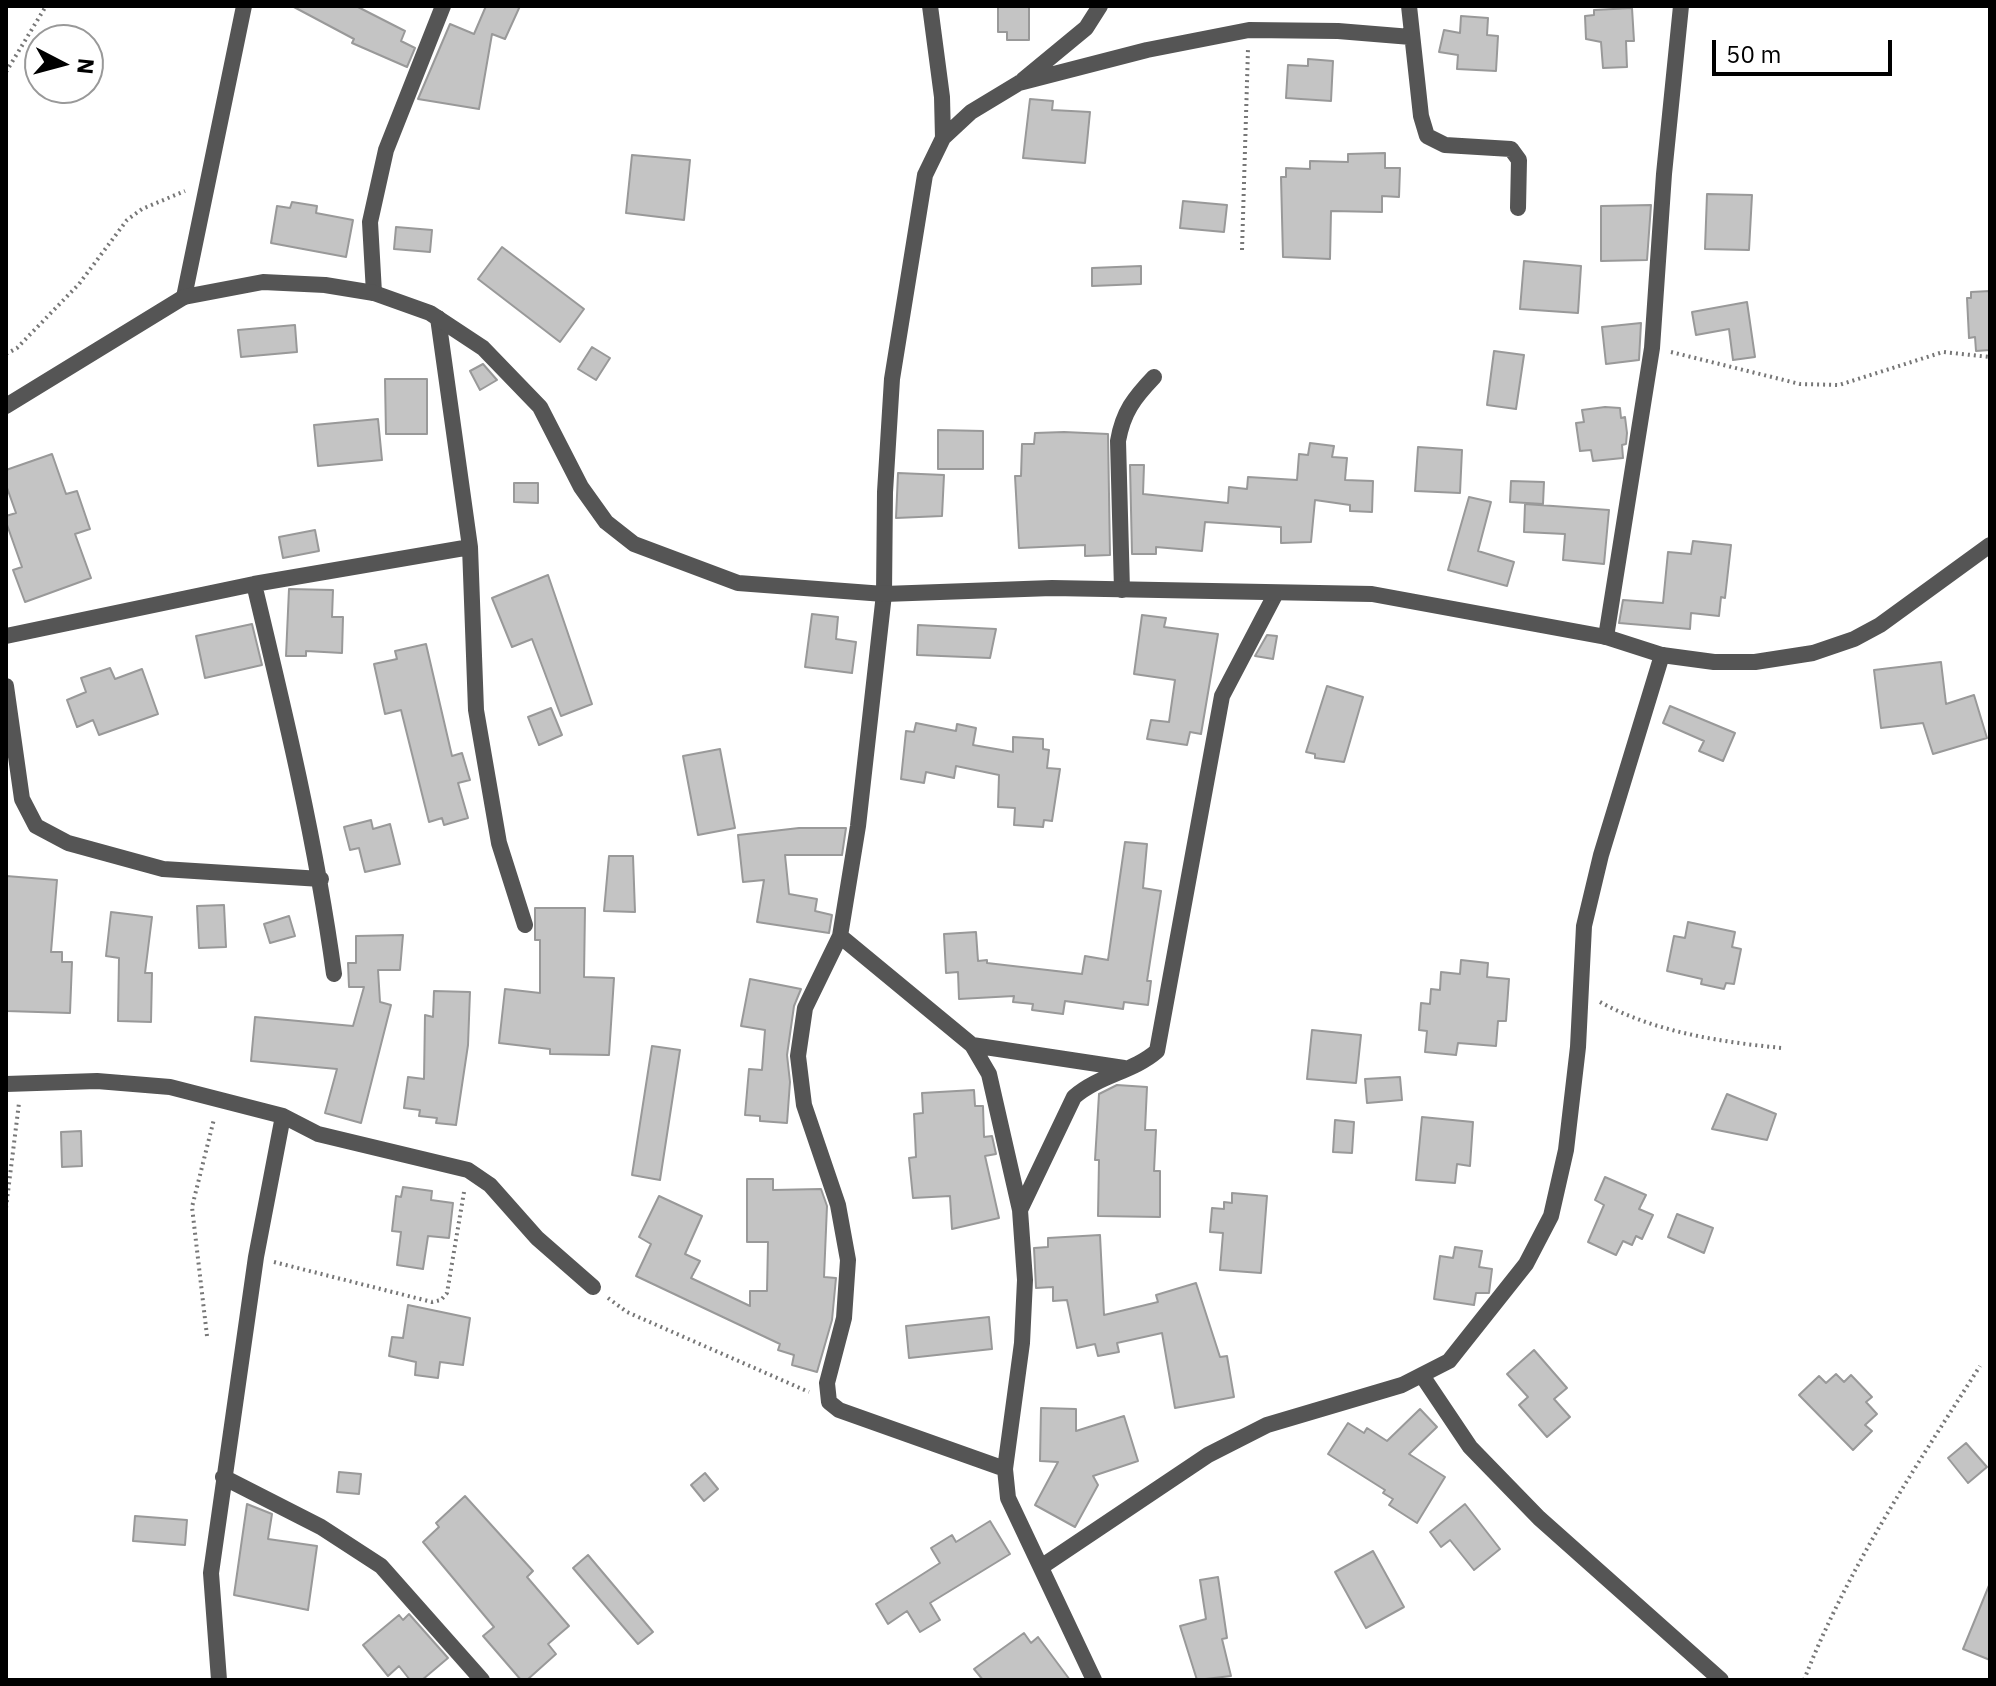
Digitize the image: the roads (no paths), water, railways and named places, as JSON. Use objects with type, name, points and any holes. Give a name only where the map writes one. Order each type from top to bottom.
[{"type":"street","points":[[184,297],[244,6]]},
{"type":"street","points":[[374,293],[370,222],[386,150],[443,6]]},
{"type":"street","points":[[930,6],[942,97],[943,138]]},
{"type":"street","points":[[1005,1469],[839,1410],[829,1402],[827,1383],[844,1318],[848,1260],[838,1205],[804,1105],[798,1056],[805,1008],[840,936],[864,783],[884,594],[885,492],[892,379],[925,175],[943,138],[971,112],[1019,83],[1086,28],[1100,6]]},
{"type":"street","points":[[1409,6],[1427,136],[1445,145],[1511,149],[1519,160],[1518,208]]},
{"type":"street","points":[[1606,637],[1652,348],[1664,174],[1681,6]]},
{"type":"street","points":[[1019,83],[1147,50],[1249,30],[1338,31],[1411,37]]},
{"type":"street","points":[[6,406],[184,297],[263,282],[325,285],[374,293],[438,318],[483,348],[540,407],[606,522],[634,544],[738,583],[884,594],[1122,590],[1372,594],[1606,637],[1662,655],[1714,662],[1755,662],[1813,653],[1854,639],[1880,625],[1990,545]]},
{"type":"street","points":[[438,318],[470,547],[476,710],[499,843],[525,925]]},
{"type":"street","points":[[1122,590],[1118,441],[1121,419],[1131,401],[1154,377]]},
{"type":"street","points":[[6,636],[254,584],[470,547]]},
{"type":"street","points":[[254,584],[321,879],[334,974]]},
{"type":"street","points":[[1020,1210],[1074,1097],[1089,1083],[1145,1061],[1157,1051],[1222,696],[1276,593]]},
{"type":"street","points":[[1041,1567],[1208,1455],[1255,1431],[1423,1377],[1449,1361],[1526,1264],[1551,1216],[1566,1150],[1584,926],[1601,855],[1662,655]]},
{"type":"street","points":[[6,686],[22,799],[36,826],[68,843],[163,869],[321,879]]},
{"type":"street","points":[[840,936],[972,1045],[989,1074],[1020,1210],[1025,1280],[1022,1343],[1005,1469],[1008,1498],[1094,1680]]},
{"type":"street","points":[[972,1045],[1126,1068]]},
{"type":"street","points":[[14,1084],[97,1081],[170,1087],[219,1097],[283,1116],[318,1134],[468,1170],[490,1185],[537,1238],[593,1287]]},
{"type":"street","points":[[219,1680],[211,1573],[256,1257],[283,1116]]},
{"type":"street","points":[[1423,1377],[1470,1447],[1539,1518],[1721,1680]]},
{"type":"street","points":[[223,1477],[321,1527],[381,1566],[482,1680]]}]
